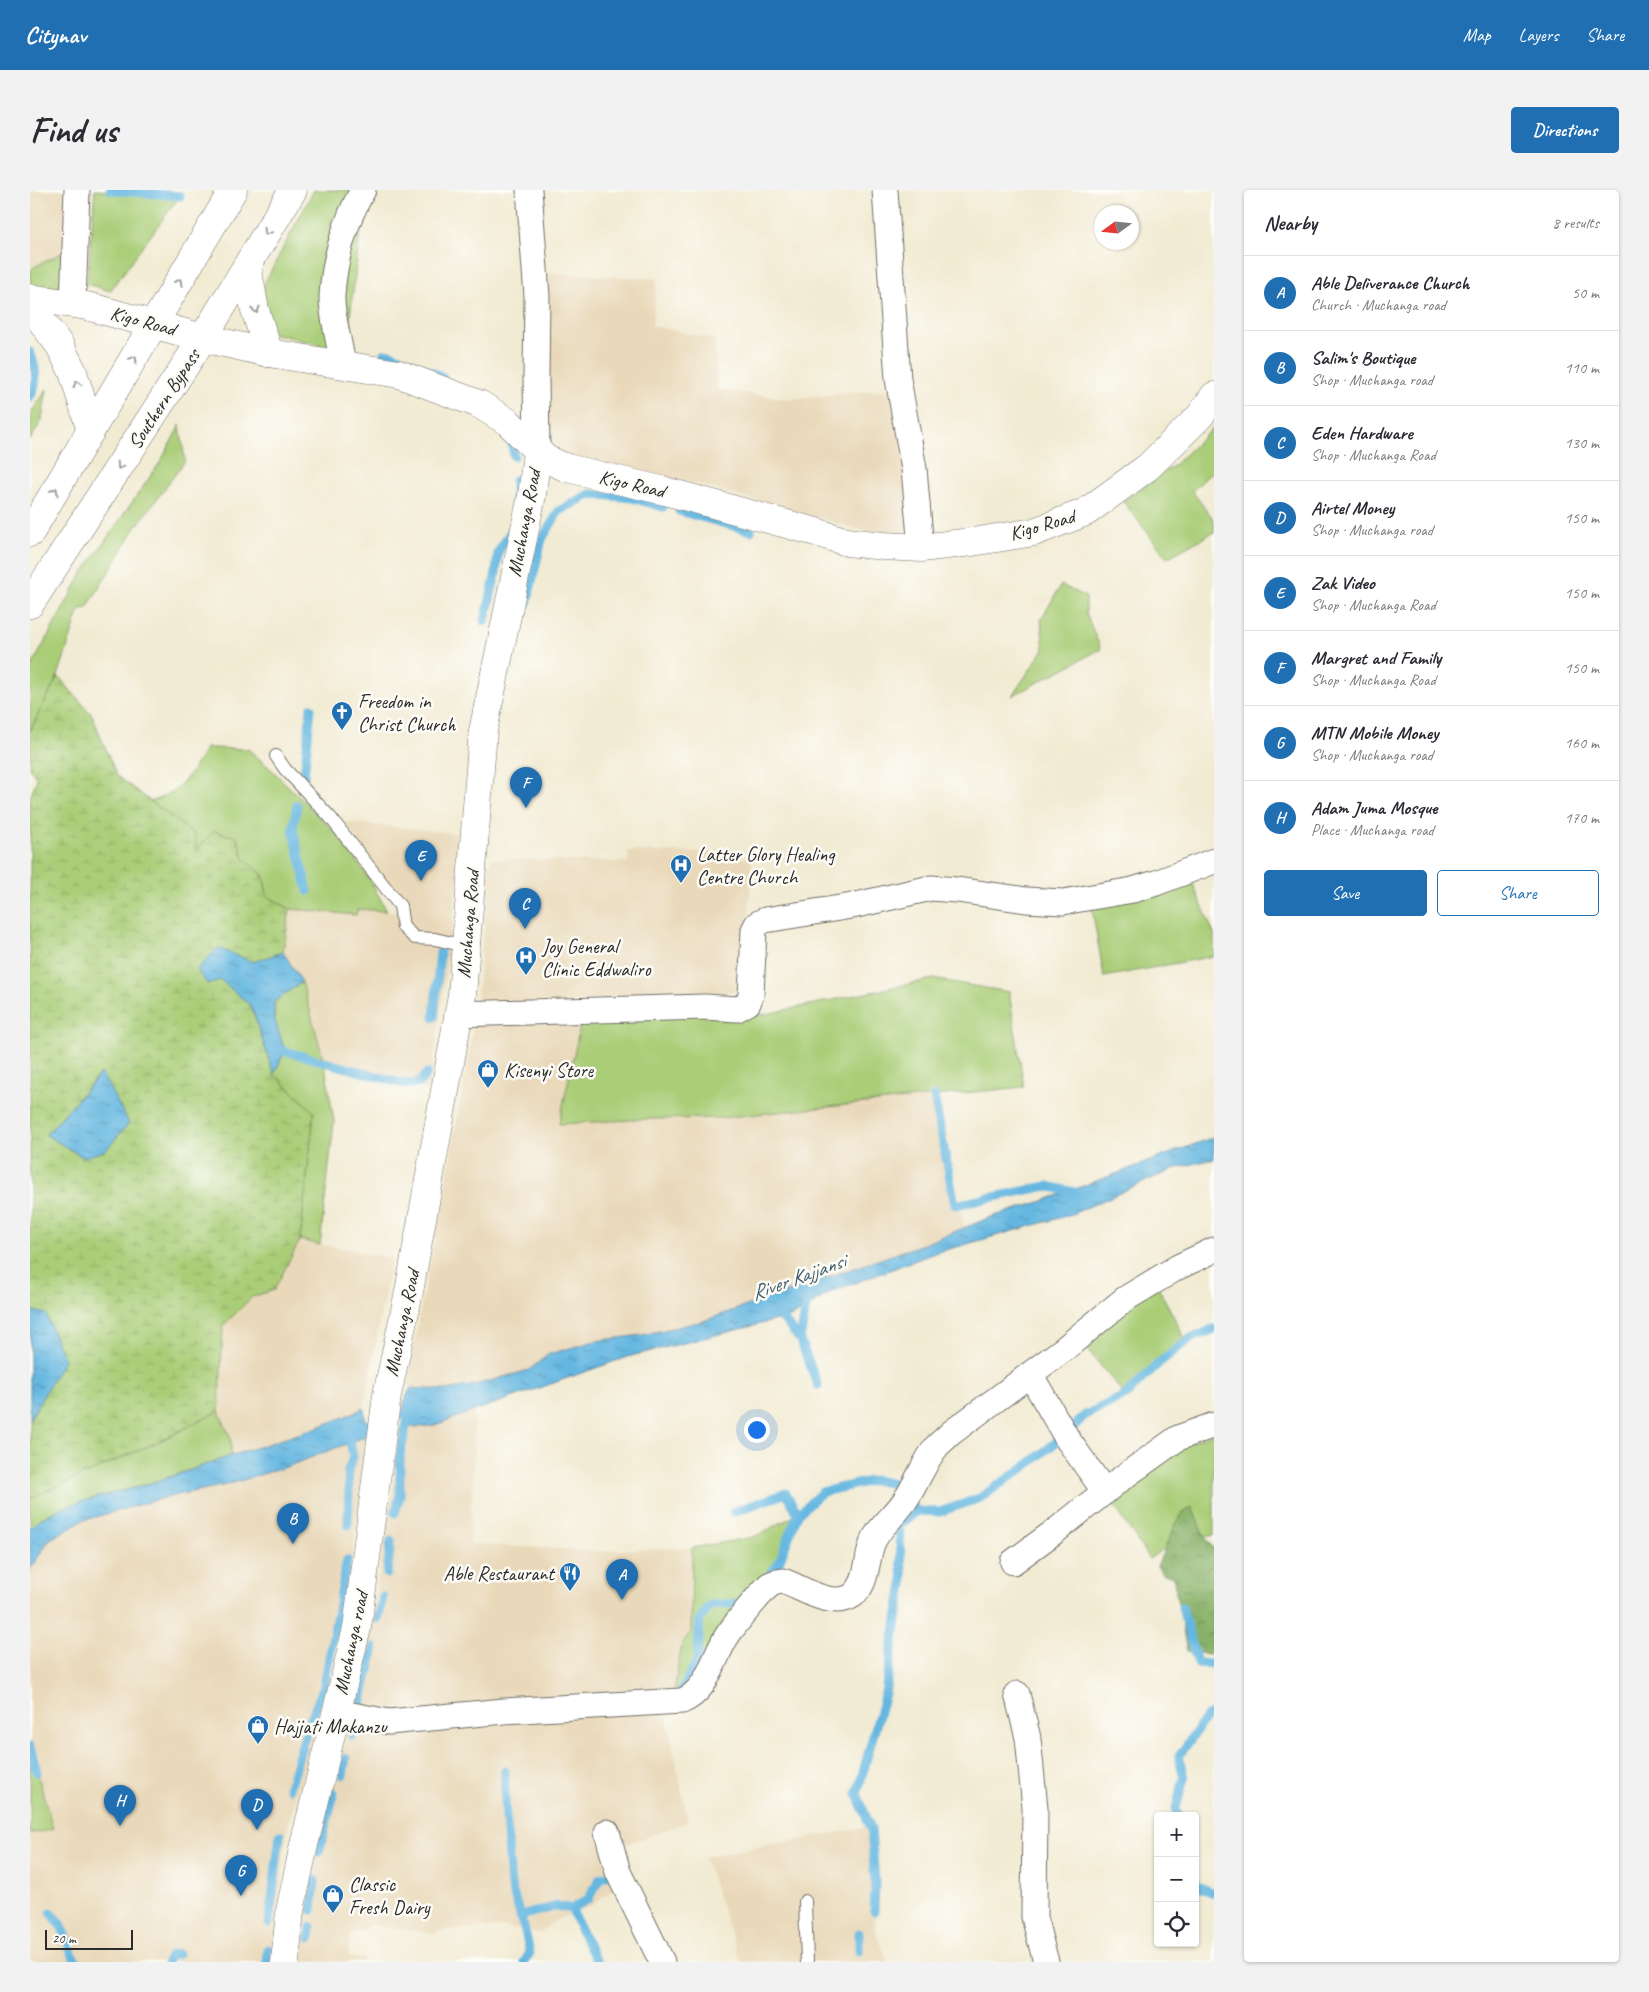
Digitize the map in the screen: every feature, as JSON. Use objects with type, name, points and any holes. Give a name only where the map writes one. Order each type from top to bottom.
[{"type":"main road","points":[[30,534],[233,190]]},
{"type":"main road","name":"Southern Bypass","points":[[30,604],[203,338],[293,190]]},
{"type":"main road","points":[[247,266],[255,310],[269,353]]},
{"type":"main road","name":"Kigo Road","points":[[30,298],[74,304],[203,338],[269,353],[399,374],[479,404],[508,422],[546,459],[567,468],[683,495],[847,542],[921,548],[972,542],[1034,532],[1086,512],[1148,467],[1200,416],[1214,396]]},
{"type":"main road","points":[[30,306],[60,346],[73,372],[90,431]]},
{"type":"main road","name":"Muchanga Road","points":[[382,1440],[387,1395],[409,1292],[462,995],[483,731],[532,495],[537,451]]},
{"type":"main road","name":"Muchanga road","points":[[285,1962],[290,1911],[301,1858],[357,1628],[382,1440]]},
{"type":"street","points":[[74,304],[77,190]]},
{"type":"street","points":[[343,364],[332,298],[333,289],[342,238],[355,203],[363,190]]},
{"type":"street","points":[[529,190],[537,296],[537,451]]},
{"type":"street","points":[[884,190],[898,379],[914,469],[921,548]]},
{"type":"street","points":[[458,1014],[705,1007],[737,1009],[748,1003],[751,994],[754,930],[757,924],[765,920],[852,906],[931,888],[1026,900],[1063,902],[1133,890],[1214,861]]},
{"type":"street","points":[[336,1712],[389,1722],[504,1712],[682,1702],[690,1698],[701,1688],[728,1634],[769,1585],[783,1582],[828,1599],[840,1600],[850,1598],[863,1581],[872,1545],[879,1530],[897,1512],[907,1498],[936,1447],[1125,1299],[1178,1267],[1214,1250]]},
{"type":"street","points":[[1030,1374],[1068,1440],[1105,1492]]},
{"type":"street","points":[[1013,1562],[1178,1438],[1214,1425]]},
{"type":"street","points":[[1018,1694],[1028,1738],[1035,1808],[1034,1917],[1046,1962]]},
{"type":"street","points":[[607,1832],[618,1872],[662,1962]]},
{"type":"lane","points":[[276,756],[285,770],[330,817],[400,906],[403,927],[415,938],[436,939],[465,946]]},
{"type":"lane","points":[[805,1901],[808,1962]]},
{"type":"shaded area","points":[[30,190],[72,190],[68,290],[30,290]]},
{"type":"shaded area","points":[[546,273],[657,279],[652,325],[715,340],[717,389],[787,399],[892,389],[909,463],[906,530],[890,536],[857,529],[700,485],[560,456],[541,427]]},
{"type":"shaded area","points":[[345,822],[462,834],[454,917],[429,1090],[325,1065],[302,982],[283,952],[290,909],[356,915],[358,909],[408,913]]},
{"type":"shaded area","points":[[628,851],[721,853],[722,860],[752,857],[744,991],[476,1008],[491,859],[628,862]]},
{"type":"shaded area","points":[[582,1017],[559,1123],[719,1118],[934,1096],[965,1228],[830,1278],[703,1321],[642,1335],[595,1341],[550,1354],[529,1370],[475,1385],[445,1390],[411,1388],[406,1384],[475,1021]]},
{"type":"shaded area","points":[[300,1240],[391,1258],[364,1408],[339,1420],[231,1456],[231,1439],[219,1411],[223,1326],[252,1297],[274,1290]]},
{"type":"shaded area","points":[[475,1411],[470,1544],[593,1551],[692,1548],[691,1632],[682,1643],[674,1691],[663,1698],[688,1822],[614,1848],[618,1886],[592,1905],[554,1921],[540,1933],[503,1927],[446,1930],[433,1933],[366,1925],[366,1931],[350,1933],[349,1957],[364,1958],[364,1962],[295,1962],[299,1922],[352,1711],[371,1621],[404,1423],[415,1427],[432,1426]]},
{"type":"shaded area","points":[[367,1436],[350,1579],[311,1746],[287,1829],[273,1962],[30,1962],[30,1834],[53,1829],[30,1747],[30,1570],[49,1540],[81,1521],[167,1497],[226,1485],[286,1467]]},
{"type":"shaded area","points":[[866,1827],[877,1936],[888,1962],[741,1962],[704,1857]]},
{"type":"green space","points":[[95,190],[180,196],[110,291],[87,284]]},
{"type":"green space","points":[[314,190],[365,190],[346,351],[271,333],[262,302],[265,282]]},
{"type":"green space","points":[[68,250],[62,288],[42,290],[30,287],[30,271]]},
{"type":"green space","points":[[47,389],[42,420],[30,440],[30,414]]},
{"type":"green space","points":[[180,425],[185,461],[136,527],[87,608],[80,609],[58,676],[30,731],[30,669],[82,574],[161,461]]},
{"type":"green space","points":[[1214,427],[1214,470],[1192,491],[1214,520],[1214,532],[1167,558],[1123,501],[1173,466]]},
{"type":"green space","points":[[1061,585],[1086,597],[1086,614],[1101,649],[1012,696],[1044,649],[1041,620]]},
{"type":"green space","points":[[58,676],[92,715],[117,776],[195,835],[196,851],[214,831],[237,837],[244,859],[263,875],[267,896],[290,909],[283,952],[253,962],[218,948],[221,980],[251,1006],[274,1074],[314,1112],[300,1240],[274,1290],[252,1297],[223,1326],[219,1411],[160,1441],[30,1498],[30,1419],[63,1360],[46,1314],[30,1310],[30,797],[37,779],[30,769],[30,731]],"holes":[[[100,1073],[129,1123],[83,1157],[46,1135]]]},
{"type":"green space","points":[[206,748],[248,749],[273,771],[338,835],[370,880],[387,911],[358,909],[356,915],[290,909],[267,896],[263,875],[244,859],[237,837],[196,851],[195,835],[150,802],[178,787],[190,774]]},
{"type":"green space","points":[[1191,879],[1214,934],[1214,956],[1104,977],[1091,903]]},
{"type":"green space","points":[[933,979],[1009,992],[1024,1087],[719,1118],[647,1119],[559,1124],[582,1017],[705,1014],[761,1015]]},
{"type":"green space","points":[[302,982],[325,1065],[334,1122],[320,1245],[300,1240],[314,1112],[274,1074],[285,1051],[274,1018],[274,1002]]},
{"type":"green space","points":[[1157,1285],[1187,1342],[1122,1392],[1083,1344]]},
{"type":"green space","points":[[219,1411],[231,1439],[231,1456],[154,1482],[67,1506],[40,1519],[30,1528],[30,1498],[160,1441]]},
{"type":"green space","points":[[1214,1433],[1214,1535],[1166,1547],[1149,1559],[1110,1499],[1189,1443]]},
{"type":"green space","points":[[1192,1507],[1202,1532],[1214,1549],[1214,1655],[1187,1651],[1173,1576],[1162,1574],[1157,1566],[1180,1515]]},
{"type":"green space","points":[[798,1514],[775,1578],[700,1680],[674,1690],[682,1643],[691,1632],[692,1548],[754,1537]]},
{"type":"green space","points":[[30,1747],[53,1829],[30,1834]]},
{"type":"water","points":[[218,948],[253,962],[283,952],[302,982],[274,1002],[274,1018],[285,1051],[274,1074],[251,1006],[221,980],[207,984],[197,969]]},
{"type":"water","points":[[101,1073],[129,1123],[105,1151],[83,1157],[46,1135]]},
{"type":"water","points":[[1214,1137],[1214,1159],[1176,1168],[1070,1215],[935,1253],[833,1291],[793,1316],[627,1357],[432,1426],[415,1427],[404,1423],[404,1404],[411,1388],[445,1390],[475,1385],[529,1370],[549,1354],[595,1341],[642,1335],[703,1321],[929,1242],[991,1217],[1040,1202]]},
{"type":"water","points":[[30,1310],[46,1314],[64,1360],[30,1419]]},
{"type":"water","points":[[364,1408],[367,1436],[286,1467],[226,1485],[167,1497],[81,1521],[49,1540],[30,1570],[30,1528],[52,1513],[82,1501],[142,1486],[287,1438]]},
{"type":"waterway","points":[[110,190],[180,196]]},
{"type":"waterway","points":[[30,352],[36,375],[35,387],[30,397]]},
{"type":"waterway","points":[[384,354],[390,354],[443,377]]},
{"type":"waterway","points":[[510,435],[514,456]]},
{"type":"waterway","points":[[485,621],[496,573],[498,552],[516,523],[515,480]]},
{"type":"waterway","points":[[527,603],[542,539],[559,511],[590,494],[632,498],[663,507]]},
{"type":"waterway","points":[[679,511],[751,531]]},
{"type":"waterway","points":[[304,776],[311,708]]},
{"type":"waterway","points":[[297,805],[293,829],[308,891]]},
{"type":"waterway","points":[[434,1017],[440,952]]},
{"type":"waterway","points":[[285,1051],[405,1084],[419,1083],[427,1073]]},
{"type":"waterway","points":[[934,1096],[955,1205],[1047,1186],[1078,1193]]},
{"type":"waterway","points":[[800,1340],[808,1296]]},
{"type":"waterway","points":[[776,1310],[800,1340],[818,1385]]},
{"type":"waterway","points":[[1067,1434],[1085,1415],[1126,1395],[1159,1363],[1191,1338],[1214,1329]]},
{"type":"waterway","name":"River Kajjansi","points":[[355,1428],[414,1411]]},
{"type":"waterway","points":[[395,1513],[400,1496],[400,1455],[409,1413]]},
{"type":"waterway","points":[[348,1430],[353,1457],[348,1470],[348,1525]]},
{"type":"waterway","points":[[767,1579],[779,1562],[798,1514],[822,1492],[875,1480],[894,1484],[917,1511],[940,1512],[980,1498],[1029,1464],[1061,1438]]},
{"type":"waterway","points":[[733,1512],[786,1493],[798,1514]]},
{"type":"waterway","points":[[874,1911],[875,1881],[871,1829],[857,1794],[885,1693],[903,1584],[899,1526],[917,1511]]},
{"type":"waterway","points":[[387,1574],[391,1541]]},
{"type":"waterway","points":[[289,1788],[307,1729],[324,1686],[347,1560]]},
{"type":"waterway","points":[[378,1619],[383,1597]]},
{"type":"waterway","points":[[680,1693],[697,1662],[700,1620],[710,1605],[744,1603]]},
{"type":"waterway","points":[[1182,1607],[1197,1663],[1214,1664]]},
{"type":"waterway","points":[[360,1709],[374,1648]]},
{"type":"waterway","points":[[1177,1812],[1176,1808],[1184,1778],[1179,1756],[1207,1716],[1214,1713]]},
{"type":"waterway","points":[[352,1736],[356,1725]]},
{"type":"waterway","points":[[30,1747],[37,1772]]},
{"type":"waterway","points":[[343,1775],[346,1758]]},
{"type":"waterway","points":[[505,1771],[505,1803],[511,1886],[530,1953],[524,1962]]},
{"type":"waterway","points":[[319,1852],[334,1793]]},
{"type":"waterway","points":[[269,1923],[280,1835]]},
{"type":"waterway","points":[[572,1909],[588,1899],[600,1878],[614,1874]]},
{"type":"waterway","points":[[312,1910],[315,1880]]},
{"type":"waterway","points":[[1199,1887],[1214,1893]]},
{"type":"waterway","points":[[520,1916],[557,1906],[572,1909],[597,1962]]},
{"type":"waterway","points":[[51,1913],[61,1925],[77,1962]]},
{"type":"waterway","points":[[310,1938],[311,1927]]},
{"type":"waterway","points":[[859,1933],[859,1951]]},
{"type":"waterway","points":[[267,1962],[268,1949]]},
{"type":"waterway","points":[[167,1962],[171,1955],[178,1954]]},
{"type":"place","name":"Freedom in Christ Church","points":[[342,731]]},
{"type":"place","name":"Margret and Family","points":[[526,808]]},
{"type":"place","name":"Zak Video","points":[[421,881]]},
{"type":"place","name":"Latter Glory Healing Centre Church","points":[[681,884]]},
{"type":"place","name":"Eden Hardware","points":[[525,929]]},
{"type":"place","name":"Joy General Clinic Eddwaliro","points":[[526,976]]},
{"type":"place","name":"Kisenyi Store","points":[[488,1089]]},
{"type":"place","name":"Salim's Boutique","points":[[293,1544]]},
{"type":"place","name":"Able Restaurant","points":[[570,1592]]},
{"type":"place","name":"Able Deliverance Church","points":[[622,1600]]},
{"type":"place","name":"Hajjati Makanzu","points":[[258,1745]]},
{"type":"place","name":"Adam Juma Mosque","points":[[120,1826]]},
{"type":"place","name":"Airtel Money","points":[[257,1830]]},
{"type":"place","name":"MTN Mobile Money","points":[[241,1896]]},
{"type":"place","name":"Classic Fresh Dairy","points":[[333,1914]]}]
